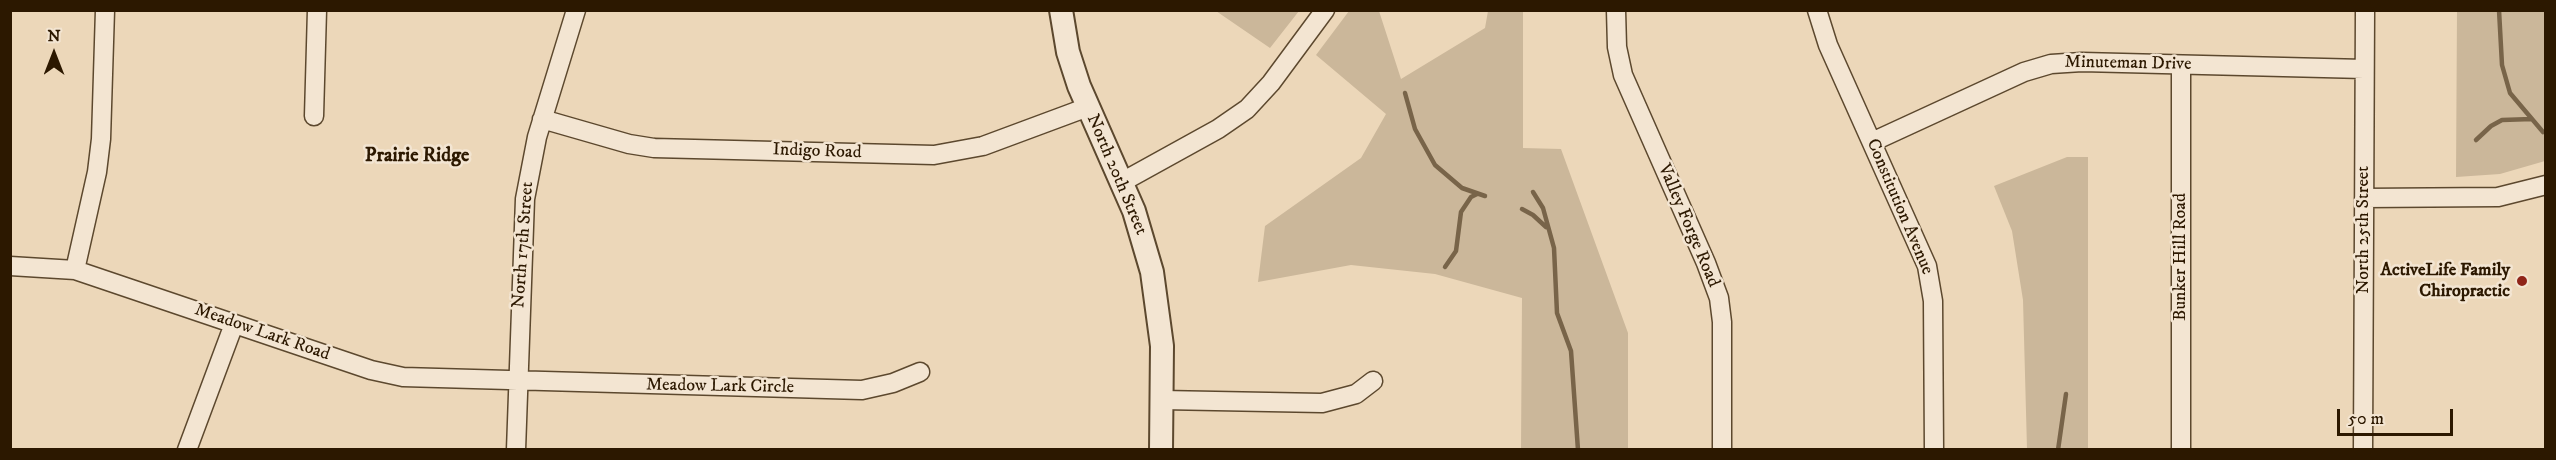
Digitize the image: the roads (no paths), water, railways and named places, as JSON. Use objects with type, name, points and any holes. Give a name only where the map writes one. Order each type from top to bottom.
[{"type":"street","points":[[75,270],[97,172],[101,139],[105,10]]},
{"type":"street","points":[[314,116],[317,10]]},
{"type":"street","name":"North 17th Street","points":[[516,450],[525,199],[542,119],[576,10]]},
{"type":"street","name":"North 20th Street","points":[[1060,10],[1068,52],[1088,107],[1142,232],[1156,292],[1162,346],[1161,450]]},
{"type":"street","points":[[1122,182],[1218,129],[1246,109],[1270,83],[1325,10]]},
{"type":"street","name":"Valley Forge Road","points":[[1616,10],[1616,41],[1623,75],[1707,262],[1719,298],[1722,322],[1722,450]]},
{"type":"street","name":"Constitution Avenue","points":[[1817,10],[1828,45],[1922,253],[1931,284],[1934,314],[1934,450]]},
{"type":"street","name":"North 25th Street","points":[[2363,450],[2365,10]]},
{"type":"street","name":"Minuteman Drive","points":[[1872,142],[2040,66],[2071,62],[2364,69]]},
{"type":"street","name":"Bunker Hill Road","points":[[2181,65],[2181,450]]},
{"type":"street","name":"Indigo Road","points":[[542,119],[628,144],[654,148],[934,156],[983,146],[1088,107]]},
{"type":"street","points":[[2364,198],[2499,197],[2546,185]]},
{"type":"street","name":"Meadow Lark Road","points":[[10,266],[75,270],[371,370],[403,377],[517,382]]},
{"type":"street","points":[[187,450],[234,324]]},
{"type":"street","name":"Meadow Lark Circle","points":[[517,382],[862,390],[893,383],[920,372]]},
{"type":"street","points":[[1162,400],[1322,403],[1356,394],[1373,381]]},
{"type":"waterway","points":[[2499,10],[2502,65],[2510,93],[2543,132]]},
{"type":"waterway","points":[[1405,93],[1415,129],[1435,165],[1462,188],[1485,196]]},
{"type":"waterway","points":[[2476,140],[2491,126],[2502,120],[2532,119]]},
{"type":"waterway","points":[[1533,192],[1543,208],[1554,248],[1557,313],[1571,351],[1578,450]]},
{"type":"waterway","points":[[1445,267],[1456,251],[1461,212],[1471,197],[1477,194]]},
{"type":"waterway","points":[[1522,209],[1546,227]]},
{"type":"waterway","points":[[2058,450],[2066,394]]},
{"type":"place","name":"ActiveLife Family Chiropractic","points":[[2522,281]]},
{"type":"district","name":"Prairie Ridge","points":[[417,157]]}]
